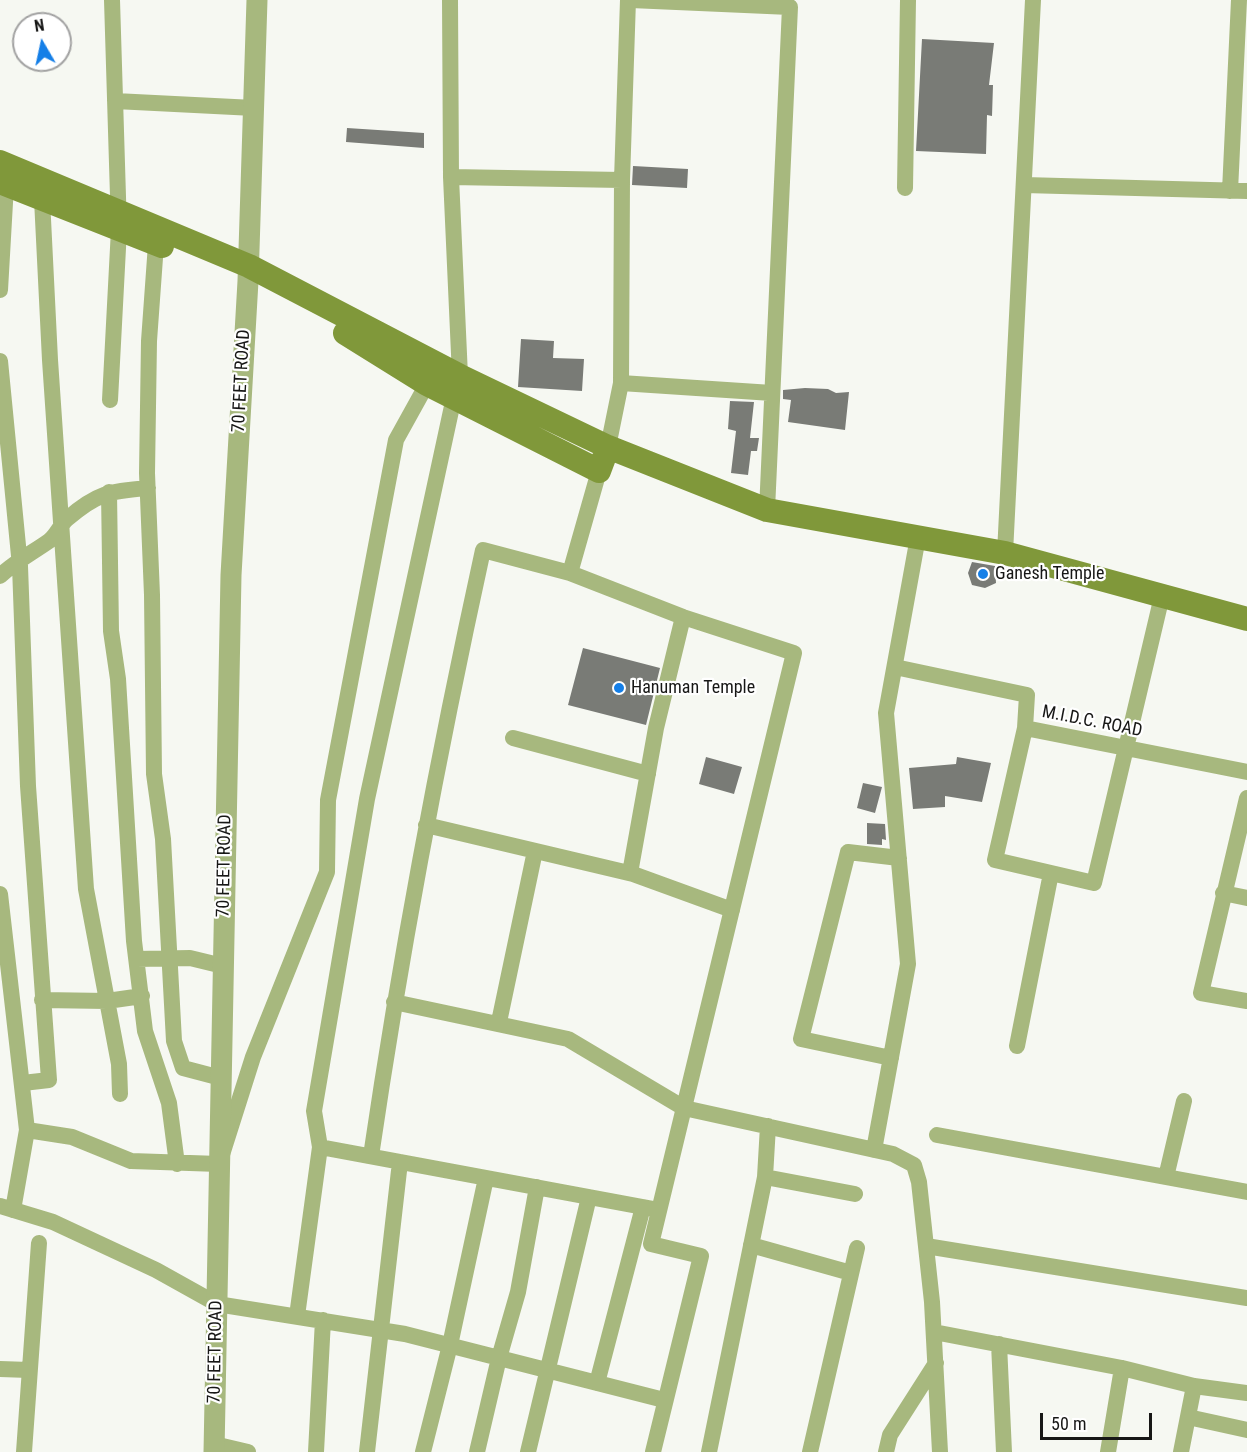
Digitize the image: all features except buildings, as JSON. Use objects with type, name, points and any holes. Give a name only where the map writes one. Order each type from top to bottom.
[{"type":"main road","points":[[2,176],[119,220],[248,274],[457,386],[599,471],[608,447]]},
{"type":"main road","points":[[2,176],[42,199],[119,220],[156,244],[248,274],[427,384],[457,386],[767,510],[1005,553],[1247,619]]},
{"type":"street","points":[[110,400],[119,220],[112,0]]},
{"type":"street","name":"70 FEET ROAD","points":[[214,1448],[231,575],[248,274],[256,0]]},
{"type":"street","points":[[297,1316],[320,1146],[314,1111],[367,800],[457,386],[451,177],[450,0]]},
{"type":"street","points":[[608,447],[621,383],[622,180],[629,0],[789,7],[767,510]]},
{"type":"street","points":[[905,188],[908,0]]},
{"type":"street","points":[[1005,553],[1033,0]]},
{"type":"street","points":[[1230,191],[1239,0]]},
{"type":"street","points":[[115,101],[254,108]]},
{"type":"street","points":[[0,290],[2,176]]},
{"type":"street","points":[[451,177],[622,180]]},
{"type":"street","points":[[1024,185],[1247,191]]},
{"type":"street","points":[[42,199],[61,527],[86,889],[119,1064],[120,1094]]},
{"type":"street","points":[[156,244],[149,341],[148,488],[153,595],[154,774],[163,838],[174,1041],[183,1068],[221,1078]]},
{"type":"street","points":[[0,361],[19,558],[27,764],[49,1080],[23,1083]]},
{"type":"street","points":[[621,383],[772,393]]},
{"type":"street","points":[[27,1130],[72,1137],[131,1161],[219,1164],[253,1057],[327,872],[328,800],[396,440],[427,384]]},
{"type":"street","points":[[570,573],[599,471]]},
{"type":"street","points":[[0,576],[19,558],[51,540],[61,527],[94,499],[109,492],[148,488]]},
{"type":"street","points":[[109,492],[111,631],[118,679],[137,959],[145,1031],[169,1103],[177,1164]]},
{"type":"street","points":[[874,1150],[908,964],[886,713],[918,537]]},
{"type":"street","points":[[371,1156],[394,1002],[426,825],[483,550],[570,573],[683,617],[795,653],[684,1108],[597,1383]]},
{"type":"street","points":[[1025,728],[994,860],[1094,883],[1162,596]]},
{"type":"street","points":[[630,873],[648,774],[683,617]]},
{"type":"street","name":"M.I.D.C. ROAD","points":[[895,667],[1027,695],[1025,728],[1247,772]]},
{"type":"street","points":[[513,738],[648,774]]},
{"type":"street","points":[[1247,798],[1201,993],[1247,1001]]},
{"type":"street","points":[[426,825],[630,873],[732,910]]},
{"type":"street","points":[[499,1022],[535,851]]},
{"type":"street","points":[[891,1058],[801,1039],[848,852],[899,858]]},
{"type":"street","points":[[1017,1046],[1051,873]]},
{"type":"street","points":[[1223,893],[1247,898]]},
{"type":"street","points":[[0,894],[27,1130],[6,1208],[53,1222],[156,1270],[217,1304],[381,1330],[664,1400]]},
{"type":"street","points":[[137,959],[190,958],[223,966]]},
{"type":"street","points":[[42,1000],[107,1001],[142,996]]},
{"type":"street","points":[[394,1002],[499,1022],[568,1039],[684,1108],[892,1154],[914,1165],[919,1182],[934,1332],[940,1452]]},
{"type":"street","points":[[1166,1177],[1184,1101]]},
{"type":"street","points":[[709,1452],[765,1177],[768,1126]]},
{"type":"street","points":[[937,1135],[1247,1192]]},
{"type":"street","points":[[320,1146],[651,1209]]},
{"type":"street","points":[[367,1452],[400,1162]]},
{"type":"street","points":[[765,1177],[855,1194]]},
{"type":"street","points":[[423,1452],[450,1346],[486,1178]]},
{"type":"street","points":[[477,1452],[499,1358],[518,1292],[537,1187]]},
{"type":"street","points":[[528,1452],[589,1197]]},
{"type":"street","points":[[651,1209],[651,1244],[701,1256],[653,1452]]},
{"type":"street","points":[[24,1452],[39,1243]]},
{"type":"street","points":[[751,1245],[851,1273]]},
{"type":"street","points":[[926,1246],[1247,1298]]},
{"type":"street","points":[[810,1452],[857,1248]]},
{"type":"street","points":[[316,1452],[323,1320]]},
{"type":"street","points":[[934,1332],[1122,1368],[1194,1386],[1247,1393]]},
{"type":"street","points":[[999,1344],[1004,1452]]},
{"type":"street","points":[[886,1452],[890,1435],[936,1363]]},
{"type":"street","points":[[1108,1452],[1122,1368]]},
{"type":"street","points":[[0,1369],[29,1370]]},
{"type":"street","points":[[1181,1452],[1194,1386]]},
{"type":"street","points":[[1188,1417],[1247,1430]]},
{"type":"street","points":[[214,1448],[248,1452]]},
{"type":"place","name":"Ganesh Temple","points":[[983,574]]},
{"type":"place","name":"Hanuman Temple","points":[[619,688]]}]
